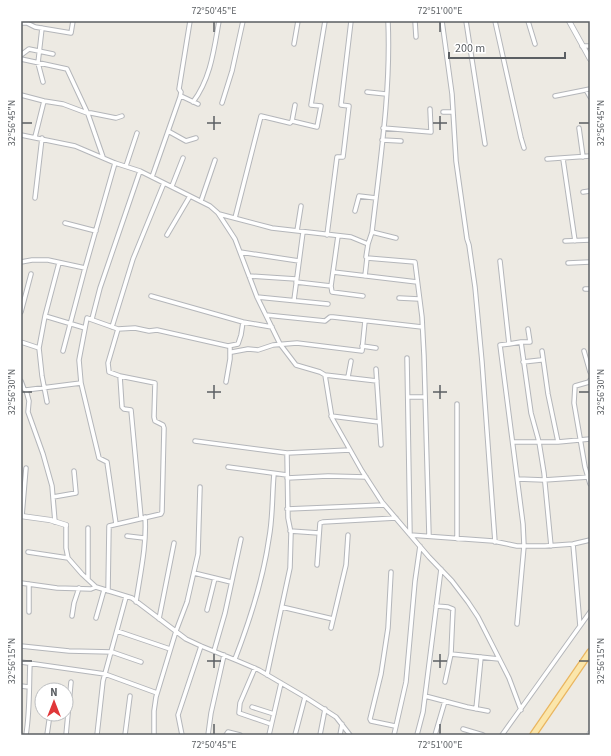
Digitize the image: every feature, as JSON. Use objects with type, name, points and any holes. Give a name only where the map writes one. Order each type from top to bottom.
[{"type":"main road","points":[[533,735],[590,652]]},
{"type":"street","points":[[21,23],[27,22],[35,27],[71,33],[73,21]]},
{"type":"street","points":[[152,177],[181,96],[179,89],[190,21]]},
{"type":"street","points":[[194,102],[201,92],[207,77],[219,21]]},
{"type":"street","points":[[222,103],[232,71],[243,21]]},
{"type":"street","points":[[294,44],[298,21]]},
{"type":"street","points":[[235,218],[260,116],[317,127],[320,106],[311,105],[324,21]]},
{"type":"street","points":[[327,235],[337,157],[343,158],[349,106],[341,105],[351,21]]},
{"type":"street","points":[[365,276],[368,244],[372,232],[382,140],[388,64],[388,21]]},
{"type":"street","points":[[415,21],[416,36]]},
{"type":"street","points":[[442,21],[452,94],[456,161],[475,287],[495,542]]},
{"type":"street","points":[[466,21],[485,144]]},
{"type":"street","points":[[495,21],[520,138],[524,148]]},
{"type":"street","points":[[528,21],[535,44]]},
{"type":"street","points":[[569,21],[590,59]]},
{"type":"street","points":[[42,28],[38,63],[43,82]]},
{"type":"street","points":[[582,46],[590,46]]},
{"type":"street","points":[[21,55],[29,49],[53,54]]},
{"type":"street","points":[[21,59],[67,70],[88,113],[102,157]]},
{"type":"street","points":[[556,96],[588,90],[590,97]]},
{"type":"street","points":[[367,92],[386,94]]},
{"type":"street","points":[[21,95],[63,104],[88,113],[116,118],[122,116]]},
{"type":"street","points":[[181,96],[198,104]]},
{"type":"street","points":[[34,137],[44,101]]},
{"type":"street","points":[[292,121],[295,105]]},
{"type":"street","points":[[383,128],[431,132],[430,109]]},
{"type":"street","points":[[443,112],[453,112]]},
{"type":"street","points":[[579,128],[583,157]]},
{"type":"street","points":[[168,131],[186,141],[196,138]]},
{"type":"street","points":[[126,166],[137,133]]},
{"type":"street","points":[[21,135],[42,138],[75,146],[115,163],[140,171],[210,206],[219,214],[234,239],[257,297],[280,344],[296,365],[320,372],[325,375],[377,381]]},
{"type":"street","points":[[35,198],[42,138]]},
{"type":"street","points":[[382,140],[401,141]]},
{"type":"street","points":[[547,159],[590,156]]},
{"type":"street","points":[[172,186],[183,158]]},
{"type":"street","points":[[563,159],[575,241]]},
{"type":"street","points":[[201,201],[215,160]]},
{"type":"street","points":[[63,351],[84,268],[115,163]]},
{"type":"street","points":[[92,320],[100,288],[140,171]]},
{"type":"street","points":[[112,327],[135,254],[164,183]]},
{"type":"street","points":[[583,192],[590,191]]},
{"type":"street","points":[[167,235],[190,196]]},
{"type":"street","points":[[355,211],[359,196],[376,198]]},
{"type":"street","points":[[297,231],[301,206]]},
{"type":"street","points":[[219,214],[272,228],[351,237],[368,244]]},
{"type":"street","points":[[65,223],[96,231]]},
{"type":"street","points":[[294,300],[302,232]]},
{"type":"street","points":[[372,232],[396,238]]},
{"type":"street","points":[[338,236],[331,286],[332,292],[363,296]]},
{"type":"street","points":[[565,241],[590,240]]},
{"type":"street","points":[[240,252],[299,260]]},
{"type":"street","points":[[367,258],[415,262],[422,327],[429,536]]},
{"type":"street","points":[[21,262],[41,259],[84,268]]},
{"type":"street","points":[[500,261],[509,344]]},
{"type":"street","points":[[568,263],[590,262]]},
{"type":"street","points":[[47,402],[39,348],[45,316],[59,263]]},
{"type":"street","points":[[333,272],[417,282]]},
{"type":"street","points":[[21,312],[31,274]]},
{"type":"street","points":[[249,276],[296,280],[331,286]]},
{"type":"street","points":[[585,289],[590,289]]},
{"type":"street","points":[[151,296],[243,322],[272,327]]},
{"type":"street","points":[[257,297],[328,304]]},
{"type":"street","points":[[398,298],[419,299]]},
{"type":"street","points":[[266,315],[324,321],[333,317],[422,327]]},
{"type":"street","points":[[45,316],[85,328]]},
{"type":"street","points":[[116,524],[107,462],[99,458],[81,383],[79,360],[87,318],[118,329],[135,328],[149,331],[157,330],[230,346],[238,344],[243,322]]},
{"type":"street","points":[[232,352],[248,349],[258,350],[280,344],[298,342],[362,351],[365,321]]},
{"type":"street","points":[[96,618],[106,590],[109,526],[161,514],[162,512],[164,428],[163,425],[155,421],[154,417],[155,383],[110,374],[108,371],[108,363],[118,329]]},
{"type":"street","points":[[517,624],[524,546],[518,480],[500,345],[530,342],[528,329]]},
{"type":"street","points":[[21,342],[39,348]]},
{"type":"street","points":[[521,342],[531,413],[539,442],[544,473],[552,546]]},
{"type":"street","points":[[226,382],[230,359],[230,346]]},
{"type":"street","points":[[362,346],[376,348]]},
{"type":"street","points":[[542,351],[548,394],[558,442]]},
{"type":"street","points":[[584,351],[590,372]]},
{"type":"street","points":[[407,358],[410,535]]},
{"type":"street","points":[[523,362],[541,360]]},
{"type":"street","points":[[348,377],[351,361]]},
{"type":"street","points":[[376,369],[381,445]]},
{"type":"street","points":[[325,375],[331,416],[350,450],[384,505],[441,569],[468,602],[478,617],[509,678],[521,710]]},
{"type":"street","points":[[120,376],[122,407],[124,409],[131,410],[143,518],[144,538],[136,602]]},
{"type":"street","points":[[590,380],[589,382],[575,386],[574,402],[580,440],[590,484]]},
{"type":"street","points":[[21,381],[24,389],[26,390],[29,401],[28,412],[43,454],[52,486],[55,522]]},
{"type":"street","points":[[26,390],[81,383]]},
{"type":"street","points":[[408,397],[425,397]]},
{"type":"street","points":[[457,404],[457,539]]},
{"type":"street","points":[[331,416],[379,422]]},
{"type":"street","points":[[512,442],[558,442],[590,439]]},
{"type":"street","points":[[195,441],[287,454],[350,450]]},
{"type":"street","points":[[267,675],[290,568],[290,531],[287,509],[287,454]]},
{"type":"street","points":[[228,467],[287,477],[366,477]]},
{"type":"street","points":[[26,468],[22,516],[66,525],[66,548],[68,558],[96,587],[136,602],[186,639],[255,668],[281,683],[336,717],[350,735]]},
{"type":"street","points":[[53,497],[76,493],[74,471]]},
{"type":"street","points":[[235,659],[253,611],[261,581],[271,528],[274,474]]},
{"type":"street","points":[[518,480],[589,477]]},
{"type":"street","points":[[154,735],[154,711],[157,693],[170,649],[187,602],[198,554],[200,487]]},
{"type":"street","points":[[287,509],[384,505]]},
{"type":"street","points":[[317,565],[320,523],[396,518]]},
{"type":"street","points":[[88,528],[88,579]]},
{"type":"street","points":[[290,531],[319,533]]},
{"type":"street","points":[[331,628],[346,565],[348,535]]},
{"type":"street","points":[[410,535],[524,546],[552,546],[573,544],[590,540]]},
{"type":"street","points":[[127,536],[144,538]]},
{"type":"street","points":[[214,651],[241,538]]},
{"type":"street","points":[[159,619],[174,543]]},
{"type":"street","points":[[573,544],[580,626]]},
{"type":"street","points":[[394,735],[406,682],[415,581],[420,546]]},
{"type":"street","points":[[28,552],[68,558]]},
{"type":"street","points":[[417,735],[423,712],[441,569]]},
{"type":"street","points":[[390,572],[388,628],[381,674],[370,719],[371,721],[395,726]]},
{"type":"street","points":[[194,573],[231,582]]},
{"type":"street","points":[[207,610],[215,578]]},
{"type":"street","points":[[21,583],[57,588],[91,589],[96,587]]},
{"type":"street","points":[[29,612],[30,584]]},
{"type":"street","points":[[72,616],[74,603],[79,588]]},
{"type":"street","points":[[97,735],[101,691],[126,597]]},
{"type":"street","points":[[436,606],[454,609],[451,654],[445,682]]},
{"type":"street","points":[[282,607],[334,619]]},
{"type":"street","points":[[502,735],[590,612]]},
{"type":"street","points":[[117,631],[170,649]]},
{"type":"street","points":[[21,646],[69,651],[112,652],[142,662]]},
{"type":"street","points":[[182,735],[178,716],[201,646]]},
{"type":"street","points":[[451,654],[499,659]]},
{"type":"street","points":[[208,735],[211,713],[224,656]]},
{"type":"street","points":[[476,709],[481,657]]},
{"type":"street","points":[[21,662],[105,674],[157,693]]},
{"type":"street","points":[[26,735],[29,717],[28,687],[30,663]]},
{"type":"street","points":[[255,668],[240,703],[239,713],[272,724]]},
{"type":"street","points":[[269,735],[281,683]]},
{"type":"street","points":[[21,686],[28,687]]},
{"type":"street","points":[[125,735],[130,696]]},
{"type":"street","points":[[425,696],[488,711]]},
{"type":"street","points":[[295,735],[305,697]]},
{"type":"street","points":[[435,735],[445,701]]},
{"type":"street","points":[[252,707],[274,714]]},
{"type":"street","points":[[320,735],[325,709]]},
{"type":"street","points":[[47,735],[49,722]]},
{"type":"street","points":[[66,735],[67,722]]},
{"type":"street","points":[[340,735],[342,724]]},
{"type":"street","points":[[463,729],[483,735]]},
{"type":"street","points":[[226,735],[228,732],[240,735]]}]
